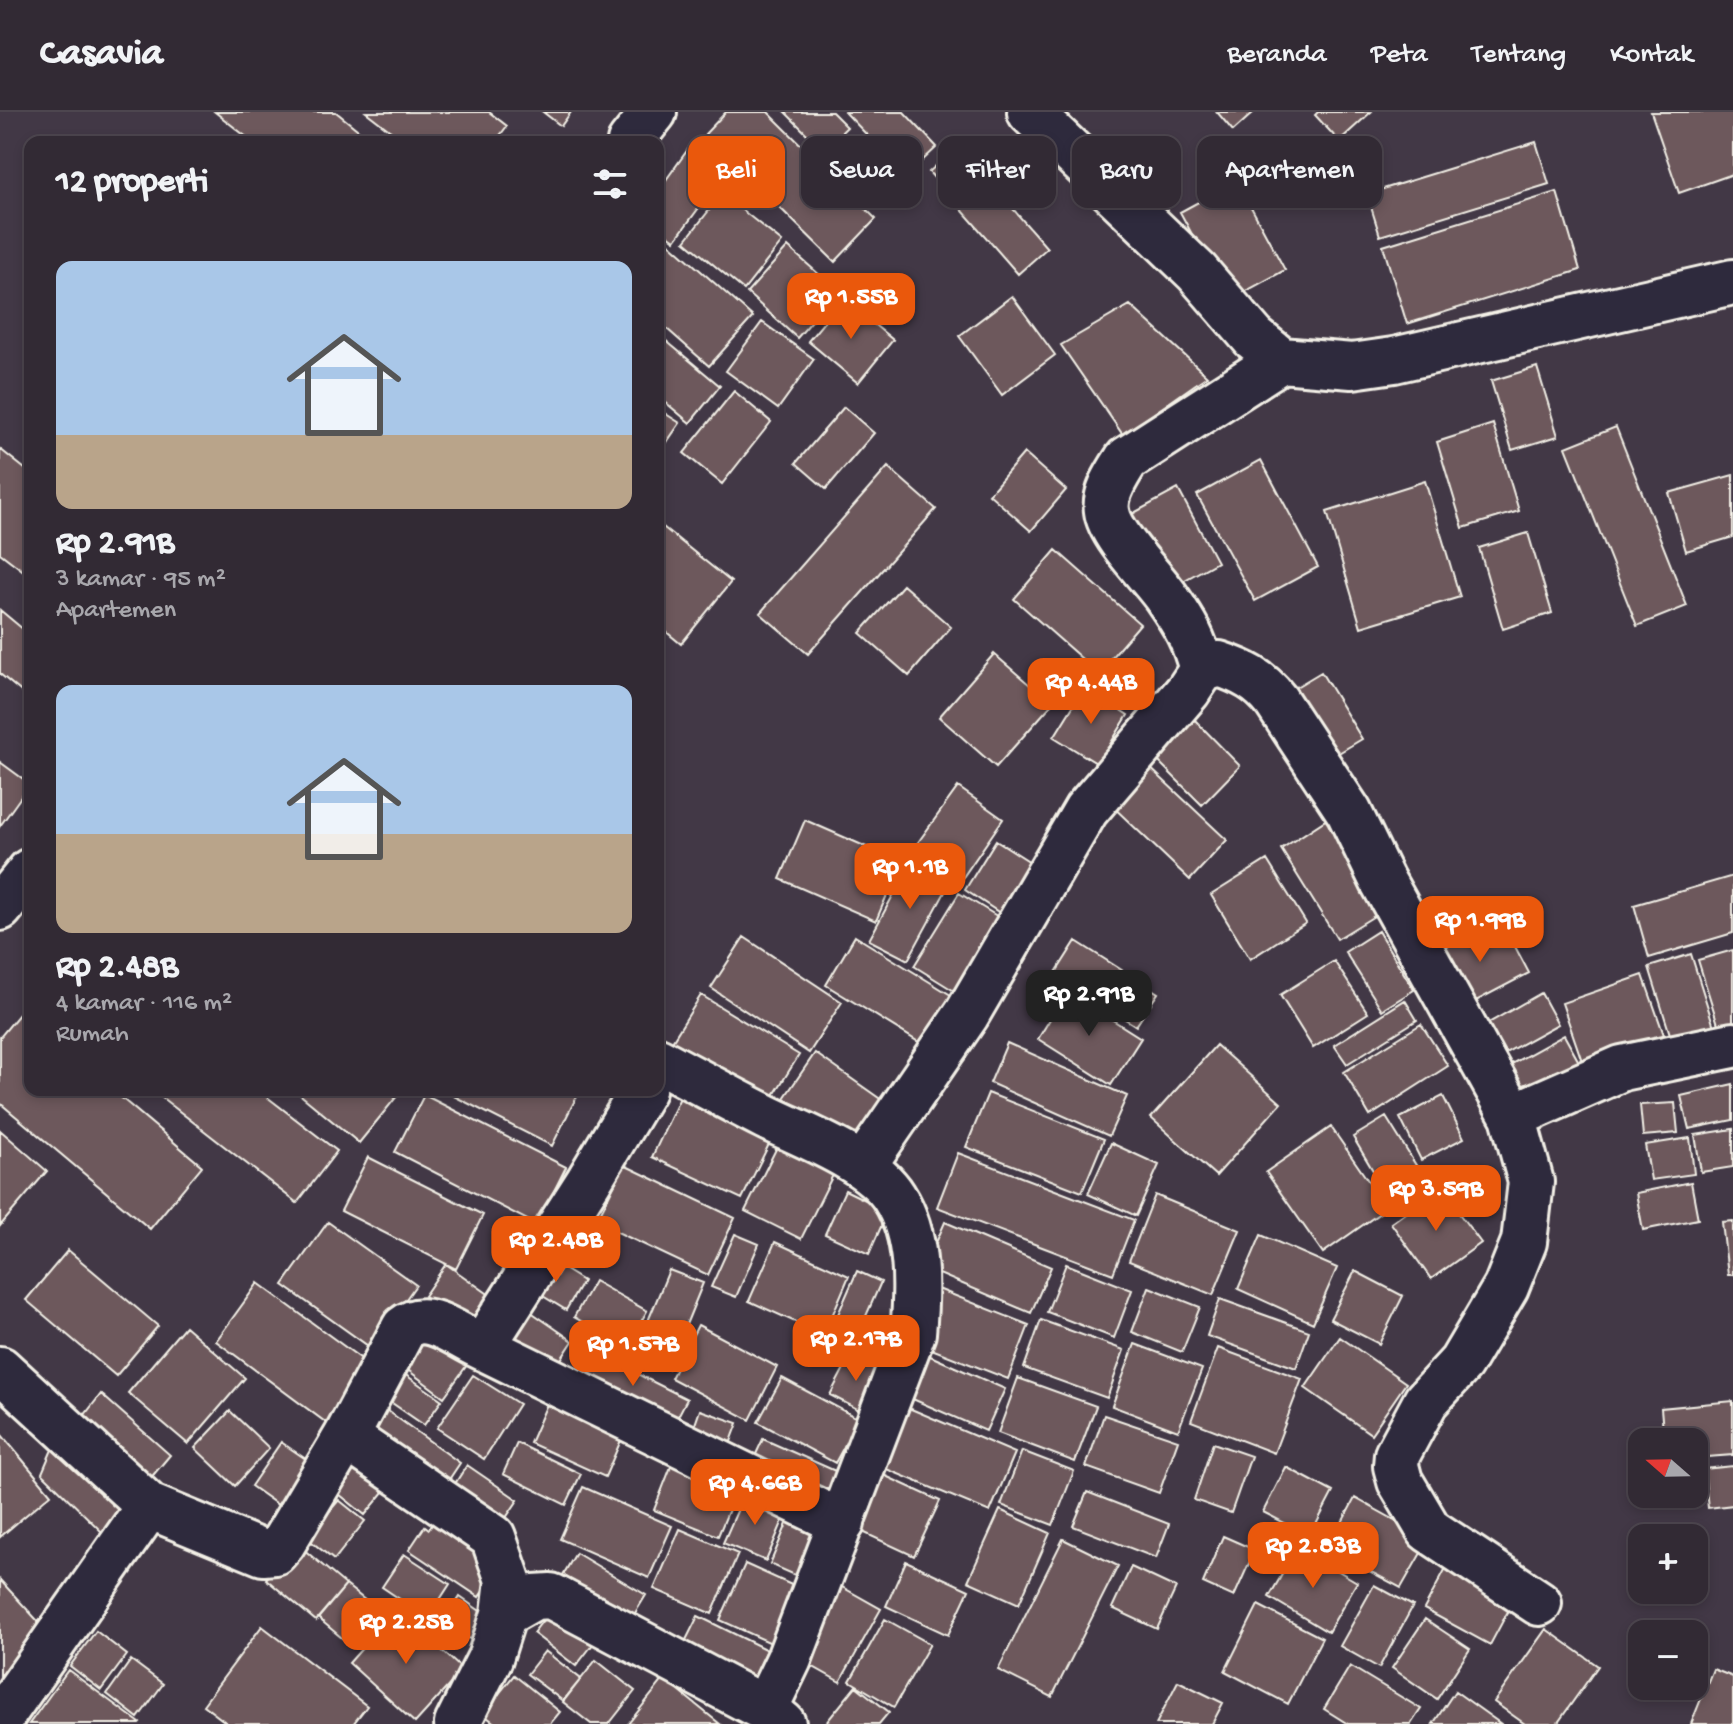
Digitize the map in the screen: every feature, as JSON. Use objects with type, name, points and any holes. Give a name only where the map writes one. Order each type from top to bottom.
[{"type":"street","points":[[635,136],[654,112]]},
{"type":"street","points":[[1030,112],[1197,272],[1254,338],[1281,360],[1352,366],[1394,360],[1733,282]]},
{"type":"street","points":[[1202,670],[1195,641],[1166,597],[1118,536],[1106,511],[1109,494],[1114,479],[1127,459],[1281,360]]},
{"type":"street","points":[[863,1166],[967,1014],[1086,810],[1188,691],[1202,670],[1219,664],[1264,685],[1349,812],[1382,880],[1513,1116],[1531,1182],[1524,1242],[1506,1287],[1461,1363],[1426,1401],[1397,1455],[1396,1466],[1400,1481],[1429,1530],[1539,1603]]},
{"type":"street","points":[[0,908],[24,878]]},
{"type":"street","points":[[1513,1116],[1622,1068],[1733,1045]]},
{"type":"street","points":[[504,1614],[534,1597],[551,1596],[774,1716],[789,1659],[913,1333],[917,1289],[911,1244],[893,1195],[863,1166],[664,1063]]},
{"type":"street","points":[[478,1345],[488,1338],[639,1096]]},
{"type":"street","points":[[0,1369],[149,1506],[263,1553],[275,1552],[283,1543],[346,1437],[404,1328],[413,1320],[425,1319],[842,1523]]},
{"type":"street","points":[[346,1437],[493,1537],[508,1580],[504,1614],[490,1658],[457,1724]]},
{"type":"street","points":[[0,1719],[149,1506]]},
{"type":"building","points":[[215,112],[336,112],[366,136],[245,136]]},
{"type":"building","points":[[366,112],[489,112],[507,126],[500,136],[397,136]]},
{"type":"building","points":[[543,112],[571,112],[561,126]]},
{"type":"building","points":[[726,112],[768,112],[801,145],[801,208],[865,208],[876,219],[835,262],[780,208],[785,208],[785,136],[705,134]]},
{"type":"building","points":[[785,112],[832,112],[847,127],[838,136],[809,136]]},
{"type":"building","points":[[845,112],[904,112],[937,147],[922,161],[922,136],[868,136]]},
{"type":"building","points":[[1217,112],[1254,112],[1233,131]]},
{"type":"building","points":[[1318,112],[1371,112],[1345,136],[1334,136],[1315,115]]},
{"type":"building","points":[[1651,112],[1733,112],[1733,174],[1679,193]]},
{"type":"building","points":[[1536,142],[1549,184],[1380,236],[1371,208],[1382,208],[1382,189]]},
{"type":"building","points":[[688,149],[688,208],[699,208],[675,240],[664,232],[664,183]]},
{"type":"building","points":[[938,164],[938,182],[929,172]]},
{"type":"building","points":[[1557,192],[1580,270],[1407,324],[1383,246]]},
{"type":"building","points":[[1197,203],[1197,208],[1252,208],[1285,270],[1228,301],[1180,212]]},
{"type":"building","points":[[711,208],[740,208],[782,242],[744,290],[685,241]]},
{"type":"building","points":[[960,208],[1012,208],[1047,248],[1018,274]]},
{"type":"building","points":[[664,238],[753,317],[709,366],[664,326]]},
{"type":"building","points":[[788,247],[838,291],[797,338],[747,293]]},
{"type":"building","points":[[1012,296],[1055,355],[1002,395],[959,336]]},
{"type":"building","points":[[843,299],[893,340],[858,383],[808,341]]},
{"type":"building","points":[[1130,305],[1207,376],[1123,435],[1061,345]]},
{"type":"building","points":[[762,322],[814,359],[778,409],[726,371]]},
{"type":"building","points":[[664,339],[720,386],[690,423],[664,401]]},
{"type":"building","points":[[1537,367],[1558,436],[1512,450],[1491,381]]},
{"type":"building","points":[[734,391],[771,422],[722,484],[684,453]]},
{"type":"building","points":[[844,407],[874,433],[826,489],[796,463]]},
{"type":"building","points":[[664,413],[680,423],[664,446]]},
{"type":"building","points":[[1493,424],[1519,511],[1463,528],[1437,442]]},
{"type":"building","points":[[1616,427],[1687,606],[1637,626],[1566,447]]},
{"type":"building","points":[[0,449],[24,468],[24,571],[0,553]]},
{"type":"building","points":[[1024,453],[1066,490],[1031,531],[989,494]]},
{"type":"building","points":[[1261,460],[1318,567],[1255,601],[1197,495]]},
{"type":"building","points":[[888,467],[936,509],[808,654],[760,613]]},
{"type":"building","points":[[1733,475],[1733,537],[1686,551],[1669,493]]},
{"type":"building","points":[[1425,481],[1460,597],[1361,627],[1327,512]]},
{"type":"building","points":[[1178,489],[1217,562],[1172,587],[1132,514]]},
{"type":"building","points":[[664,528],[731,582],[681,644],[664,630]]},
{"type":"building","points":[[1528,533],[1552,613],[1503,629],[1479,548]]},
{"type":"building","points":[[1056,550],[1140,624],[1098,673],[1014,599]]},
{"type":"building","points":[[903,585],[951,627],[909,676],[860,633]]},
{"type":"building","points":[[0,610],[24,630],[24,694],[0,674]]},
{"type":"building","points":[[994,654],[1052,704],[996,767],[939,717]]},
{"type":"building","points":[[1321,672],[1362,739],[1322,763],[1281,696]]},
{"type":"building","points":[[1085,687],[1128,715],[1098,764],[1054,737]]},
{"type":"building","points":[[1192,717],[1240,766],[1202,805],[1152,755]]},
{"type":"building","points":[[0,762],[24,780],[24,792],[0,826]]},
{"type":"building","points":[[1145,763],[1227,840],[1190,880],[1108,802]]},
{"type":"building","points":[[958,787],[1003,819],[961,880],[914,848]]},
{"type":"building","points":[[1327,819],[1384,910],[1337,939],[1281,849]]},
{"type":"building","points":[[805,820],[901,862],[876,921],[780,879]]},
{"type":"building","points":[[996,840],[1038,867],[1006,917],[965,890]]},
{"type":"building","points":[[1267,860],[1306,923],[1250,959],[1211,895]]},
{"type":"building","points":[[911,862],[950,883],[908,960],[869,940]]},
{"type":"building","points":[[1733,876],[1733,933],[1649,958],[1634,905]]},
{"type":"building","points":[[959,893],[1010,924],[964,997],[914,966]]},
{"type":"building","points":[[1500,918],[1529,973],[1459,1010],[1430,955]]},
{"type":"building","points":[[1378,931],[1414,990],[1382,1010],[1345,952]]},
{"type":"building","points":[[855,936],[959,1000],[930,1049],[826,985]]},
{"type":"building","points":[[744,937],[842,1002],[809,1053],[711,988]]},
{"type":"building","points":[[1076,941],[1158,993],[1136,1026],[1055,974]]},
{"type":"building","points":[[1733,950],[1733,1034],[1722,1037],[1698,960]]},
{"type":"building","points":[[1691,954],[1715,1030],[1673,1044],[1649,967]]},
{"type":"building","points":[[1334,961],[1368,1013],[1313,1048],[1280,995]]},
{"type":"building","points":[[1643,975],[1664,1035],[1583,1064],[1562,1003]]},
{"type":"building","points":[[1067,991],[1141,1038],[1111,1085],[1038,1039]]},
{"type":"building","points":[[1541,993],[1558,1024],[1489,1062],[1473,1032]]},
{"type":"building","points":[[701,995],[799,1055],[769,1103],[671,1043]]},
{"type":"building","points":[[1405,1000],[1417,1020],[1347,1064],[1334,1045]]},
{"type":"building","points":[[20,1013],[24,1016],[24,1096],[119,1096],[202,1166],[150,1229],[0,1103],[0,1037]]},
{"type":"building","points":[[1421,1024],[1448,1066],[1370,1116],[1344,1072]]},
{"type":"building","points":[[1564,1035],[1584,1071],[1527,1104],[1506,1067]]},
{"type":"building","points":[[1007,1043],[1127,1096],[1109,1136],[990,1083]]},
{"type":"building","points":[[1216,1045],[1281,1103],[1216,1176],[1151,1118]]},
{"type":"building","points":[[815,1053],[886,1103],[851,1154],[780,1104]]},
{"type":"building","points":[[1733,1084],[1733,1120],[1689,1129],[1681,1096]]},
{"type":"building","points":[[683,1091],[774,1134],[742,1199],[652,1157]]},
{"type":"building","points":[[988,1093],[1104,1139],[1082,1192],[966,1147]]},
{"type":"building","points":[[160,1096],[266,1096],[337,1151],[297,1203]]},
{"type":"building","points":[[302,1096],[397,1096],[359,1143]]},
{"type":"building","points":[[426,1096],[566,1167],[537,1225],[395,1152]]},
{"type":"building","points":[[454,1096],[577,1096],[552,1146]]},
{"type":"building","points":[[1443,1096],[1464,1138],[1421,1160],[1400,1118]]},
{"type":"building","points":[[1675,1103],[1678,1133],[1643,1136],[1640,1105]]},
{"type":"building","points":[[1386,1117],[1427,1183],[1393,1204],[1353,1137]]},
{"type":"building","points":[[1331,1127],[1387,1208],[1323,1253],[1266,1172]]},
{"type":"building","points":[[1733,1129],[1733,1167],[1701,1172],[1695,1135]]},
{"type":"building","points":[[0,1130],[47,1171],[0,1226]]},
{"type":"building","points":[[1690,1138],[1694,1174],[1651,1180],[1645,1145]]},
{"type":"building","points":[[781,1139],[837,1167],[801,1239],[745,1211]]},
{"type":"building","points":[[1111,1143],[1159,1165],[1136,1216],[1088,1194]]},
{"type":"building","points":[[958,1153],[1134,1220],[1113,1274],[937,1207]]},
{"type":"building","points":[[368,1157],[483,1215],[456,1269],[341,1211]]},
{"type":"building","points":[[624,1165],[735,1218],[708,1275],[596,1222]]},
{"type":"building","points":[[1691,1182],[1698,1219],[1643,1230],[1636,1193]]},
{"type":"building","points":[[1440,1188],[1481,1243],[1431,1279],[1391,1223]]},
{"type":"building","points":[[845,1190],[888,1211],[869,1254],[825,1234]]},
{"type":"building","points":[[1155,1195],[1240,1230],[1213,1295],[1129,1261]]},
{"type":"building","points":[[1733,1221],[1733,1275],[1728,1275],[1722,1222]]},
{"type":"building","points":[[328,1222],[416,1285],[371,1348],[283,1285]]},
{"type":"building","points":[[945,1222],[1051,1267],[1031,1313],[925,1268]]},
{"type":"building","points":[[735,1234],[759,1244],[736,1297],[711,1287]]},
{"type":"building","points":[[1261,1235],[1337,1268],[1313,1323],[1238,1289]]},
{"type":"building","points":[[775,1242],[849,1276],[824,1335],[749,1301]]},
{"type":"building","points":[[68,1250],[158,1326],[116,1376],[26,1300]]},
{"type":"building","points":[[546,1258],[583,1281],[566,1310],[528,1287]]},
{"type":"building","points":[[446,1264],[494,1298],[472,1329],[424,1296]]},
{"type":"building","points":[[1066,1264],[1132,1290],[1114,1338],[1047,1312]]},
{"type":"building","points":[[669,1270],[703,1283],[668,1369],[634,1355]]},
{"type":"building","points":[[857,1271],[881,1282],[852,1348],[828,1337]]},
{"type":"building","points":[[1355,1271],[1403,1296],[1379,1344],[1330,1319]]},
{"type":"building","points":[[594,1281],[647,1311],[627,1347],[574,1317]]},
{"type":"building","points":[[258,1283],[371,1366],[328,1424],[216,1341]]},
{"type":"building","points":[[1149,1287],[1200,1307],[1182,1352],[1132,1332]]},
{"type":"building","points":[[938,1289],[1029,1325],[1008,1379],[916,1343]]},
{"type":"building","points":[[1220,1299],[1309,1331],[1296,1368],[1207,1336]]},
{"type":"building","points":[[521,1305],[573,1341],[554,1370],[501,1334]]},
{"type":"building","points":[[1041,1320],[1124,1350],[1107,1398],[1024,1368]]},
{"type":"building","points":[[698,1325],[777,1367],[750,1420],[671,1378]]},
{"type":"building","points":[[185,1326],[245,1378],[188,1444],[128,1393]]},
{"type":"building","points":[[420,1331],[467,1365],[444,1397],[397,1362]]},
{"type":"building","points":[[1340,1337],[1406,1383],[1371,1434],[1305,1388]]},
{"type":"building","points":[[1135,1344],[1202,1369],[1178,1431],[1112,1406]]},
{"type":"building","points":[[1218,1348],[1302,1379],[1274,1453],[1191,1421]]},
{"type":"building","points":[[592,1351],[687,1399],[674,1424],[579,1376]]},
{"type":"building","points":[[919,1351],[1005,1389],[986,1431],[901,1394]]},
{"type":"building","points":[[851,1355],[882,1372],[861,1411],[830,1395]]},
{"type":"building","points":[[397,1369],[442,1400],[424,1425],[379,1394]]},
{"type":"building","points":[[473,1375],[519,1404],[484,1459],[437,1428]]},
{"type":"building","points":[[782,1378],[859,1419],[835,1463],[758,1422]]},
{"type":"building","points":[[1018,1378],[1096,1406],[1075,1462],[998,1433]]},
{"type":"building","points":[[101,1394],[170,1455],[149,1480],[80,1421]]},
{"type":"building","points":[[1733,1401],[1733,1455],[1708,1457],[1708,1428],[1663,1428],[1661,1408]]},
{"type":"building","points":[[547,1404],[622,1438],[605,1477],[530,1443]]},
{"type":"building","points":[[381,1406],[460,1463],[444,1487],[363,1431]]},
{"type":"building","points":[[904,1406],[1015,1453],[990,1512],[879,1466]]},
{"type":"building","points":[[700,1410],[738,1423],[727,1452],[690,1439]]},
{"type":"building","points":[[230,1411],[269,1448],[235,1486],[195,1448]]},
{"type":"building","points":[[1104,1415],[1178,1440],[1159,1493],[1086,1467]]},
{"type":"building","points":[[0,1435],[51,1494],[0,1537]]},
{"type":"building","points":[[763,1439],[840,1473],[828,1501],[750,1467]]},
{"type":"building","points":[[56,1440],[128,1506],[109,1539],[42,1473]]},
{"type":"building","points":[[281,1442],[310,1462],[278,1505],[251,1486]]},
{"type":"building","points":[[517,1443],[581,1474],[566,1505],[503,1474]]},
{"type":"building","points":[[1213,1443],[1251,1456],[1231,1513],[1194,1500]]},
{"type":"building","points":[[1022,1451],[1074,1471],[1053,1525],[1001,1505]]},
{"type":"building","points":[[363,1455],[394,1480],[365,1515],[334,1490]]},
{"type":"building","points":[[672,1464],[737,1490],[718,1536],[654,1510]]},
{"type":"building","points":[[467,1465],[518,1500],[499,1528],[449,1493]]},
{"type":"building","points":[[1733,1466],[1733,1505],[1708,1508],[1708,1469]]},
{"type":"building","points":[[1286,1467],[1333,1492],[1310,1536],[1263,1512]]},
{"type":"building","points":[[879,1473],[940,1501],[914,1556],[854,1528]]},
{"type":"building","points":[[583,1487],[672,1526],[649,1578],[560,1539]]},
{"type":"building","points":[[1087,1492],[1169,1524],[1156,1558],[1073,1526]]},
{"type":"building","points":[[745,1493],[787,1511],[766,1561],[723,1543]]},
{"type":"building","points":[[1355,1498],[1429,1539],[1401,1588],[1328,1549]]},
{"type":"building","points":[[339,1500],[365,1521],[334,1560],[307,1538]]},
{"type":"building","points":[[1000,1510],[1050,1533],[1019,1604],[968,1581]]},
{"type":"building","points":[[438,1516],[489,1550],[495,1573],[479,1597],[409,1550],[425,1526],[429,1529]]},
{"type":"building","points":[[789,1519],[824,1535],[804,1579],[770,1564]]},
{"type":"building","points":[[680,1529],[738,1554],[712,1614],[654,1589]]},
{"type":"building","points":[[1223,1536],[1255,1550],[1234,1597],[1203,1583]]},
{"type":"building","points":[[1063,1539],[1118,1566],[1052,1697],[998,1670]]},
{"type":"building","points":[[296,1543],[346,1585],[316,1621],[266,1579]]},
{"type":"building","points":[[1298,1547],[1357,1582],[1328,1632],[1269,1597]]},
{"type":"building","points":[[576,1553],[646,1595],[632,1618],[563,1575]]},
{"type":"building","points":[[404,1554],[450,1584],[428,1618],[382,1587]]},
{"type":"building","points":[[906,1561],[969,1590],[948,1635],[886,1606]]},
{"type":"building","points":[[745,1564],[805,1591],[780,1647],[720,1620]]},
{"type":"building","points":[[1447,1566],[1513,1602],[1490,1645],[1424,1609]]},
{"type":"building","points":[[1131,1567],[1176,1588],[1157,1629],[1112,1608]]},
{"type":"building","points":[[0,1580],[48,1632],[0,1676]]},
{"type":"building","points":[[835,1583],[881,1609],[840,1682],[794,1656]]},
{"type":"building","points":[[346,1585],[376,1609],[348,1643],[318,1618]]},
{"type":"building","points":[[1374,1585],[1413,1606],[1379,1668],[1340,1646]]},
{"type":"building","points":[[460,1597],[493,1620],[477,1644],[444,1621]]},
{"type":"building","points":[[555,1605],[597,1639],[576,1666],[533,1633]]},
{"type":"building","points":[[1258,1605],[1322,1638],[1288,1704],[1225,1671]]},
{"type":"building","points":[[397,1609],[463,1670],[415,1723],[349,1663]]},
{"type":"building","points":[[698,1616],[767,1650],[754,1678],[684,1644]]},
{"type":"building","points":[[885,1619],[930,1644],[894,1707],[850,1681]]},
{"type":"building","points":[[1425,1619],[1470,1649],[1437,1699],[1392,1668]]},
{"type":"building","points":[[262,1626],[367,1706],[353,1724],[228,1724],[203,1705]]},
{"type":"building","points":[[1546,1629],[1598,1666],[1557,1724],[1525,1724],[1494,1702]]},
{"type":"building","points":[[96,1631],[127,1655],[101,1690],[70,1666]]},
{"type":"building","points":[[545,1651],[581,1679],[563,1701],[527,1674]]},
{"type":"building","points":[[131,1660],[163,1684],[138,1718],[107,1694]]},
{"type":"building","points":[[596,1660],[635,1691],[609,1724],[591,1724],[563,1702]]},
{"type":"building","points":[[1350,1666],[1421,1709],[1411,1724],[1348,1724],[1324,1709]]},
{"type":"building","points":[[1713,1669],[1733,1677],[1733,1724],[1691,1724],[1701,1700],[1708,1700],[1708,1682]]},
{"type":"building","points":[[68,1670],[140,1723],[29,1724]]},
{"type":"building","points":[[514,1675],[560,1712],[550,1724],[496,1724],[483,1714]]},
{"type":"building","points":[[664,1679],[720,1724],[628,1724]]},
{"type":"building","points":[[1178,1681],[1223,1703],[1212,1724],[1156,1724]]},
{"type":"building","points":[[856,1686],[889,1712],[879,1724],[825,1724]]},
{"type":"building","points":[[1455,1691],[1501,1724],[1433,1724]]}]
